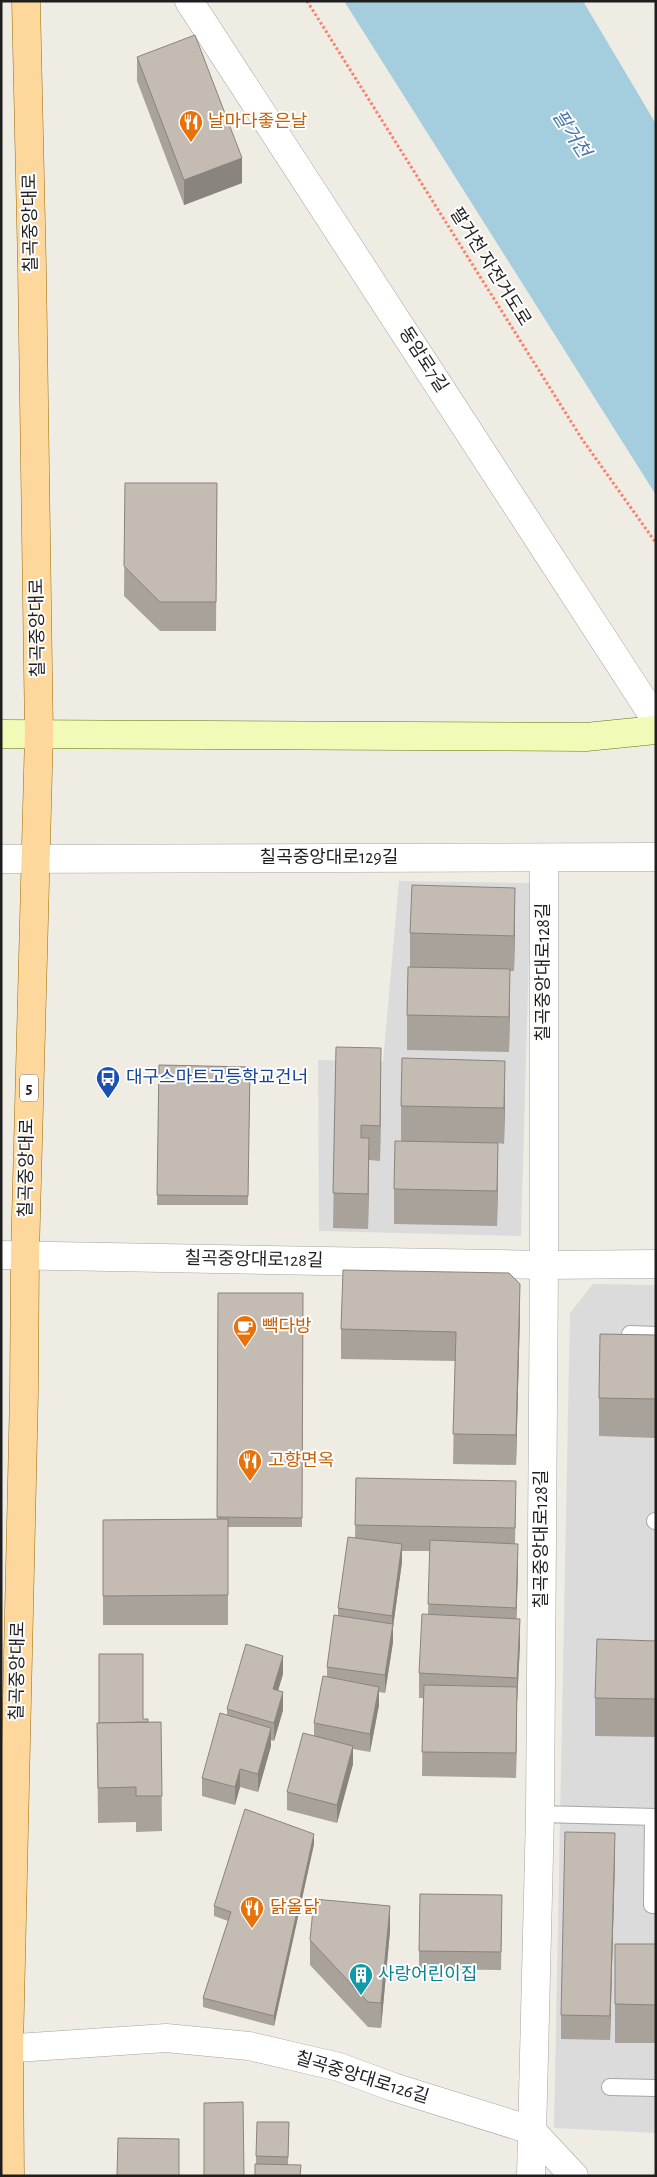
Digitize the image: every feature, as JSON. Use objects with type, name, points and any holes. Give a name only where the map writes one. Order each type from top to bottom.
[{"type":"main road","name":"칠곡중앙대로","points":[[10,2176],[5,2049],[24,1412],[13,1255],[39,734],[26,1]]},
{"type":"main road","points":[[1,734],[586,738],[656,730]]},
{"type":"street","name":"동암로7길","points":[[189,1],[656,720]]},
{"type":"street","name":"칠곡중앙대로129길","points":[[1,859],[544,859],[656,857]]},
{"type":"street","name":"칠곡중앙대로128길","points":[[540,1814],[544,1265],[544,859]]},
{"type":"street","name":"칠곡중앙대로128길","points":[[13,1255],[544,1265],[656,1264]]},
{"type":"street","points":[[531,2176],[540,1814]]},
{"type":"street","name":"칠곡중앙대로126길","points":[[5,2049],[166,2038],[250,2046],[339,2067],[393,2087],[531,2130],[574,2176]]},
{"type":"lane","points":[[630,1334],[656,1335]]},
{"type":"lane","points":[[540,1814],[654,1817],[652,1905],[656,1905]]},
{"type":"lane","points":[[610,2087],[656,2088]]},
{"type":"path","name":"팔거천 자전거도로","points":[[307,1],[582,439],[656,543]]},
{"type":"shaded area","points":[[399,881],[531,883],[521,1236],[319,1231],[318,1060],[383,1062]]},
{"type":"shaded area","points":[[593,1284],[656,1285],[656,2133],[554,2128],[570,1313]]},
{"type":"water","name":"팔거천","points":[[344,1],[583,1],[656,124],[656,495]]},
{"type":"building","points":[[195,35],[242,158],[184,180],[137,57]]},
{"type":"building","points":[[125,483],[217,483],[216,602],[160,602],[124,566]]},
{"type":"building","points":[[412,885],[515,888],[514,936],[410,933]]},
{"type":"building","points":[[408,967],[510,969],[509,1017],[407,1015]]},
{"type":"building","points":[[336,1047],[381,1048],[380,1126],[361,1125],[361,1138],[369,1138],[368,1194],[333,1193]]},
{"type":"building","points":[[402,1058],[505,1061],[504,1108],[401,1106]]},
{"type":"building","points":[[159,1065],[250,1067],[248,1196],[157,1195]]},
{"type":"building","points":[[395,1141],[498,1143],[497,1191],[394,1189]]},
{"type":"building","points":[[343,1270],[509,1273],[520,1284],[516,1435],[453,1434],[456,1332],[341,1329]]},
{"type":"building","points":[[218,1293],[303,1293],[302,1518],[217,1517]]},
{"type":"building","points":[[600,1334],[656,1335],[656,1399],[599,1398]]},
{"type":"building","points":[[356,1478],[516,1481],[515,1528],[355,1525]]},
{"type":"building","points":[[228,1519],[228,1595],[103,1596],[103,1520]]},
{"type":"building","points":[[348,1537],[402,1544],[392,1616],[338,1608]]},
{"type":"building","points":[[430,1540],[518,1544],[516,1608],[428,1604]]},
{"type":"building","points":[[422,1614],[520,1619],[517,1678],[419,1673]]},
{"type":"building","points":[[334,1615],[393,1624],[385,1675],[327,1667]]},
{"type":"building","points":[[597,1639],[656,1641],[656,1699],[595,1698]]},
{"type":"building","points":[[246,1644],[283,1656],[273,1689],[283,1692],[274,1723],[227,1709]]},
{"type":"building","points":[[99,1654],[143,1654],[143,1719],[148,1719],[148,1722],[99,1723]]},
{"type":"building","points":[[323,1676],[379,1687],[370,1734],[314,1723]]},
{"type":"building","points":[[424,1685],[517,1687],[516,1753],[422,1752]]},
{"type":"building","points":[[220,1713],[271,1728],[258,1774],[240,1769],[235,1787],[202,1778]]},
{"type":"building","points":[[161,1722],[162,1796],[136,1796],[136,1787],[98,1788],[97,1723]]},
{"type":"building","points":[[303,1733],[353,1746],[337,1805],[287,1792]]},
{"type":"building","points":[[245,1809],[314,1834],[274,2016],[203,1998],[231,1912],[214,1906]]},
{"type":"building","points":[[565,1832],[615,1833],[610,2016],[561,2015]]},
{"type":"building","points":[[420,1894],[502,1895],[501,1952],[419,1951]]},
{"type":"building","name":"사랑어린이집","points":[[314,1899],[390,1906],[381,2003],[368,2002],[310,1940]]},
{"type":"building","points":[[615,1944],[656,1944],[656,2005],[615,2004]]},
{"type":"building","points":[[243,2102],[244,2176],[204,2176],[204,2103]]},
{"type":"building","points":[[257,2122],[289,2122],[288,2157],[256,2156]]},
{"type":"building","points":[[118,2138],[179,2139],[179,2176],[117,2176]]},
{"type":"building","points":[[255,2164],[301,2165],[300,2176],[255,2176]]},
{"type":"place","name":"날마다좋은날","points":[[191,143]]},
{"type":"place","name":"대구스마트고등학교건너","points":[[108,1099]]},
{"type":"place","name":"빽다방","points":[[245,1348]]},
{"type":"place","name":"고향면옥","points":[[250,1482]]},
{"type":"place","name":"닭올닭","points":[[252,1929]]},
{"type":"place","name":"사랑어린이집","points":[[361,1996]]}]
